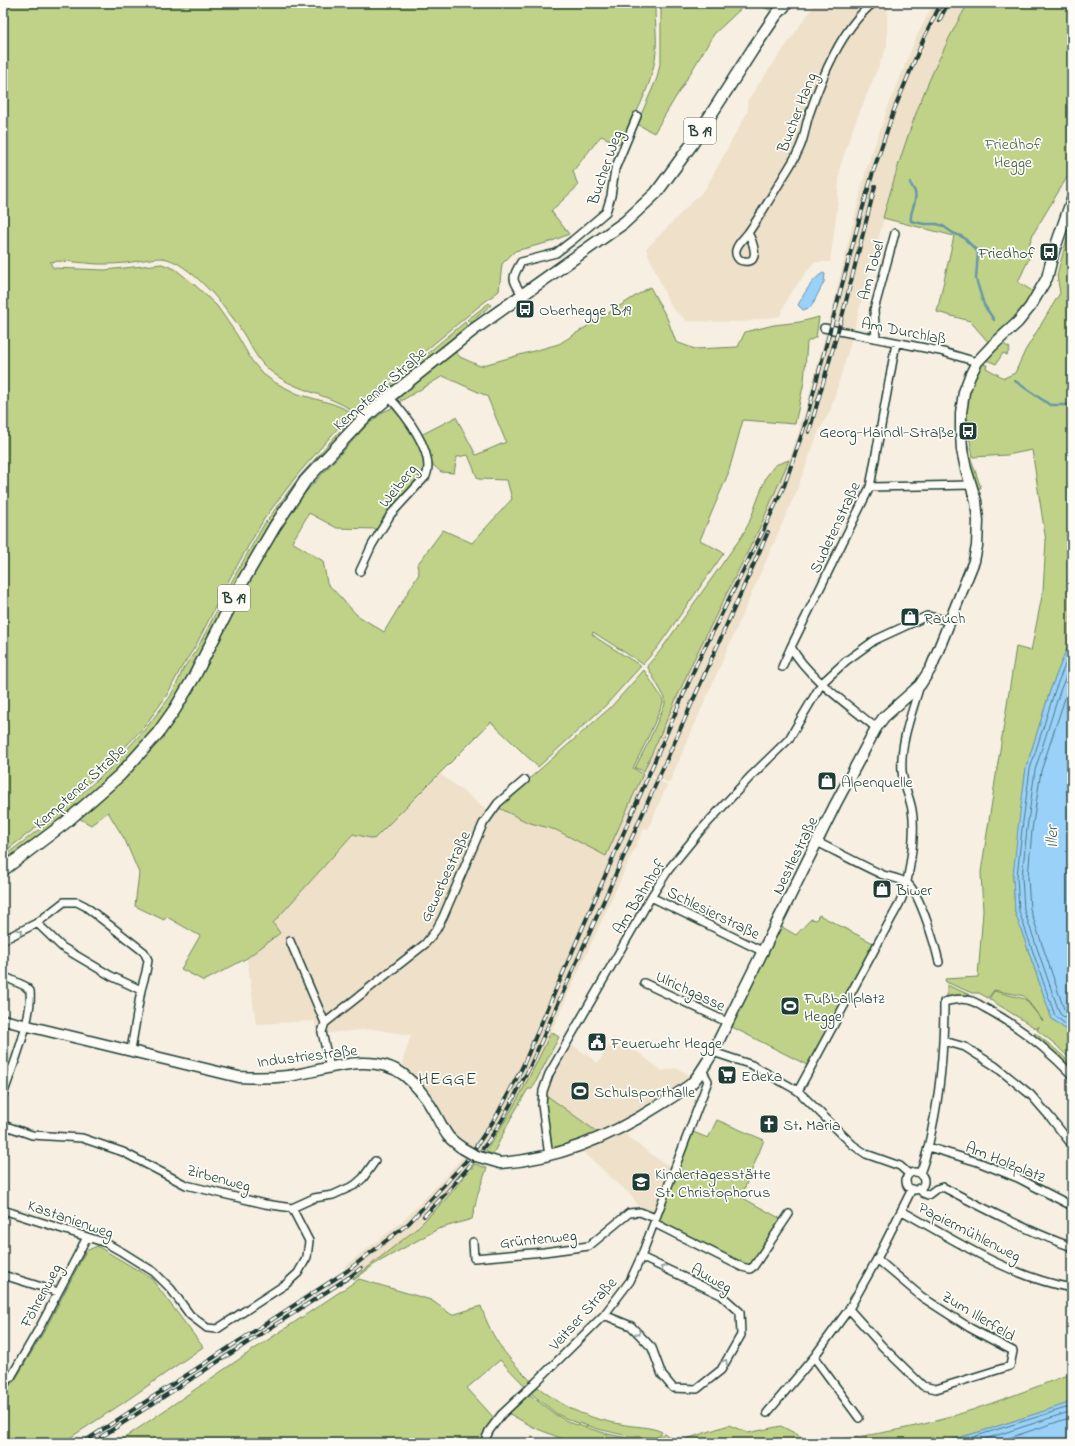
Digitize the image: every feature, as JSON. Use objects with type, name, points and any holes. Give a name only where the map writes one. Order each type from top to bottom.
[{"type":"main road","name":"Kemptener Straße","points":[[3,870],[65,823],[114,780],[158,733],[175,709],[194,677],[243,581],[275,526],[305,481],[362,420],[389,397],[473,330],[625,222],[656,192],[692,144],[753,49],[776,15],[787,3]]},
{"type":"street","name":"Bucher Hang","points":[[748,233],[795,158],[802,142],[820,84],[837,48],[854,23],[873,3]]},
{"type":"street","name":"Bucher Weg","points":[[522,294],[514,283],[514,276],[521,262],[556,253],[606,212],[611,196],[615,169],[637,116]]},
{"type":"street","points":[[798,1091],[895,912],[907,883],[911,857],[913,825],[912,809],[902,773],[902,749],[920,685],[931,668],[951,622],[974,561],[977,546],[978,521],[976,501],[962,450],[961,413],[964,392],[977,362],[1018,322],[1030,307],[1047,278],[1053,254],[1072,199]]},
{"type":"street","name":"Am Tobel","points":[[876,338],[874,310],[895,233]]},
{"type":"street","name":"Am Durchlaß","points":[[824,328],[940,351],[977,362]]},
{"type":"street","name":"Sudetenstraße","points":[[782,667],[870,487],[896,343]]},
{"type":"street","name":"Weiberg","points":[[360,571],[382,527],[391,514],[426,476],[429,469],[428,456],[421,443],[404,414],[389,397]]},
{"type":"street","points":[[870,487],[972,485]]},
{"type":"street","name":"Am Bahnhof","points":[[549,1156],[542,1105],[543,1091],[549,1074],[651,897],[669,869],[700,831],[751,776],[789,739],[822,683],[850,657],[875,640],[927,616],[951,622]]},
{"type":"street","points":[[791,647],[797,657],[822,683],[876,728]]},
{"type":"street","name":"Nestlestraße","points":[[713,1052],[764,952],[817,842],[876,728],[884,717],[920,685]]},
{"type":"street","name":"Gewerbestraße","points":[[325,1022],[425,944],[436,930],[443,917],[484,824],[498,803],[525,780]]},
{"type":"street","points":[[817,842],[854,862],[907,883],[920,903],[939,962]]},
{"type":"street","name":"Schlesierstraße","points":[[651,897],[764,952]]},
{"type":"street","points":[[3,940],[37,923],[64,902],[77,902],[85,906],[144,952],[148,960],[141,990],[131,1050]]},
{"type":"street","points":[[37,923],[62,947],[112,976],[141,990]]},
{"type":"street","points":[[290,942],[325,1022],[322,1032],[330,1068]]},
{"type":"street","points":[[3,976],[25,986],[30,991],[31,999],[25,1026],[7,1072],[3,1095]]},
{"type":"street","name":"Ulrichgasse","points":[[644,983],[727,1022]]},
{"type":"street","points":[[767,1413],[814,1357],[849,1309],[902,1211],[916,1189],[921,1187],[924,1181],[920,1173],[928,1147],[942,1070],[944,1002],[956,999],[970,1000],[993,1012],[1031,1039],[1056,1059],[1072,1075]]},
{"type":"street","name":"Industriestraße","points":[[3,1020],[239,1076],[264,1078],[276,1077],[359,1063],[372,1063],[396,1070],[415,1086],[433,1109],[449,1138],[476,1156],[500,1163],[523,1162],[549,1156],[592,1142],[641,1117],[691,1083],[702,1070],[713,1052]]},
{"type":"street","points":[[944,1041],[965,1047],[995,1066],[1031,1095],[1072,1145]]},
{"type":"street","points":[[713,1052],[752,1065],[798,1091],[854,1145],[866,1154],[900,1166],[909,1174]]},
{"type":"street","name":"Veitser Straße","points":[[484,1443],[489,1431],[500,1415],[604,1315],[630,1281],[708,1081],[702,1070]]},
{"type":"street","name":"Zirbenweg","points":[[3,1125],[32,1135],[82,1138],[123,1152],[186,1185],[265,1204],[292,1208]]},
{"type":"street","name":"Am Holzplatz","points":[[928,1147],[978,1162],[1018,1178],[1072,1206]]},
{"type":"street","points":[[292,1208],[314,1198],[333,1195],[355,1186],[375,1162]]},
{"type":"street","points":[[920,1173],[915,1172],[909,1174],[906,1182],[909,1186],[928,1195],[936,1189],[943,1187],[991,1212],[1050,1239],[1072,1247]]},
{"type":"street","name":"Kastanienweg","points":[[3,1210],[106,1243],[154,1272],[171,1289],[190,1314],[207,1328],[217,1329],[286,1284],[298,1273],[307,1257],[309,1241],[292,1208]]},
{"type":"street","name":"Papiermühlenweg","points":[[902,1211],[993,1262],[1052,1284],[1072,1288]]},
{"type":"street","name":"Grüntenweg","points":[[473,1242],[474,1258],[544,1252],[589,1246],[629,1213],[640,1212],[654,1220]]},
{"type":"street","points":[[654,1220],[742,1267],[750,1269],[754,1266],[789,1214]]},
{"type":"street","name":"Föhrenweg","points":[[3,1385],[11,1377],[42,1325],[87,1237]]},
{"type":"street","name":"Auweg","points":[[604,1315],[631,1326],[652,1348],[662,1375],[673,1388],[697,1389],[721,1370],[741,1334],[740,1312],[721,1295],[640,1257]]},
{"type":"street","name":"Zum Illerfeld","points":[[849,1309],[882,1346],[923,1386],[936,1389],[1010,1366],[1013,1351],[970,1328],[922,1297],[877,1259]]},
{"type":"street","points":[[3,1275],[58,1292]]},
{"type":"street","points":[[814,1357],[859,1418]]},
{"type":"shaded area","points":[[816,3],[889,4],[887,15],[887,46],[853,128],[840,167],[837,209],[830,262],[814,262],[789,295],[780,316],[743,322],[687,321],[671,307],[646,249],[706,188],[748,111],[747,101]]},
{"type":"shaded area","points":[[934,3],[968,3],[943,49],[915,117],[894,180],[849,348],[830,411],[818,433],[796,492],[669,783],[644,771],[693,661],[760,527],[789,460],[801,426],[798,425],[804,416],[832,310],[866,170],[888,107],[916,38]]},
{"type":"shaded area","points":[[439,773],[493,814],[497,807],[527,822],[556,830],[606,856],[643,774],[667,785],[648,829],[644,828],[532,1073],[505,1122],[485,1152],[471,1146],[454,1134],[443,1122],[419,1082],[401,1067],[411,1035],[373,1029],[316,1034],[315,1021],[256,1024],[247,958],[280,933],[273,923],[354,834],[374,839]]},
{"type":"shaded area","points":[[614,1038],[639,1053],[662,1071],[676,1068],[693,1077],[662,1101],[600,1134],[546,1095],[546,1092],[552,1075],[571,1044],[598,1063]]},
{"type":"shaded area","name":"Kindertagesstätte St. Christophorus","points":[[624,1131],[629,1138],[662,1162],[672,1167],[653,1214],[640,1209],[632,1196],[581,1150]]},
{"type":"shaded area","points":[[463,1157],[475,1164],[445,1200],[415,1230],[353,1279],[344,1267],[404,1220]]},
{"type":"green space","points":[[3,3],[648,3],[655,7],[656,53],[653,70],[646,92],[620,144],[601,136],[573,171],[578,186],[551,211],[569,234],[550,242],[515,251],[502,264],[499,291],[353,411],[332,400],[289,383],[269,370],[258,357],[229,312],[219,300],[184,267],[172,261],[162,258],[111,264],[63,261],[50,262],[53,268],[105,270],[162,264],[175,269],[217,306],[237,335],[252,361],[263,374],[274,382],[298,394],[333,404],[351,413],[298,474],[264,519],[231,576],[195,647],[181,668],[167,695],[144,727],[107,766],[56,812],[3,853]]},
{"type":"green space","points":[[661,3],[747,3],[714,34],[654,133],[637,124],[657,78],[661,59]]},
{"type":"green space","points":[[756,3],[776,3],[770,10]]},
{"type":"green space","name":"Friedhof Hegge","points":[[968,3],[1072,3],[1072,169],[1033,234],[1029,245],[1034,248],[1018,282],[1034,292],[1016,319],[989,343],[970,321],[937,312],[954,236],[883,218],[895,175],[917,110],[934,69]]},
{"type":"green space","points":[[1072,220],[1072,636],[1051,688],[1026,768],[1013,877],[1015,912],[1052,1019],[1072,1034],[1072,1061],[1055,1044],[1037,1030],[1039,1026],[1037,1029],[989,999],[994,991],[1025,999],[1043,1021],[1024,996],[994,990],[988,998],[979,993],[972,993],[946,982],[945,979],[978,977],[983,911],[981,872],[1016,647],[1031,651],[1043,591],[1046,541],[1032,450],[1007,455],[973,457],[969,436],[973,436],[972,421],[965,421],[966,393],[979,364],[987,365],[986,368],[1004,378],[1015,373],[1025,351],[1060,293],[1057,275]]},
{"type":"green space","points":[[650,287],[667,318],[676,342],[695,349],[738,347],[745,332],[819,317],[816,337],[807,342],[804,382],[795,424],[743,420],[728,474],[700,540],[724,553],[657,648],[643,664],[593,632],[592,634],[598,639],[641,666],[606,705],[538,767],[491,722],[374,839],[353,834],[273,923],[280,933],[247,958],[204,981],[181,969],[200,936],[167,917],[164,920],[135,906],[139,873],[125,840],[108,812],[91,825],[77,817],[134,765],[295,504],[367,425],[385,411],[392,408],[408,428],[424,455],[426,470],[423,475],[388,512],[377,529],[337,528],[309,513],[292,542],[323,561],[327,583],[357,615],[384,632],[419,574],[417,565],[443,530],[472,543],[512,499],[507,480],[478,479],[468,455],[457,457],[454,473],[441,472],[433,465],[421,435],[456,417],[476,455],[506,442],[487,396],[443,376],[401,401],[399,397],[456,352],[460,357],[480,366],[559,344]]},
{"type":"green space","points":[[489,303],[491,305],[470,323],[467,320]]},
{"type":"green space","points":[[465,322],[467,326],[359,416],[356,413]]},
{"type":"green space","points":[[1002,343],[1010,348],[1007,355],[1003,353],[996,364],[981,360]]},
{"type":"green space","points":[[354,415],[358,419],[303,478],[271,521],[268,519],[300,476]]},
{"type":"green space","points":[[964,440],[967,440],[971,459],[981,488],[977,488],[969,468]]},
{"type":"green space","points":[[789,460],[760,527],[693,661],[644,771],[635,768],[665,704],[665,698],[647,666],[660,651],[742,536],[749,523],[766,477],[775,465]]},
{"type":"green space","points":[[266,521],[271,524],[190,676],[172,706],[153,730],[115,771],[62,818],[3,862],[3,857],[59,814],[109,769],[146,728],[170,697],[183,669],[197,649],[234,577]]},
{"type":"green space","points":[[644,670],[663,700],[663,703],[633,768],[643,774],[606,856],[556,830],[527,822],[497,807],[610,708]]},
{"type":"green space","name":"Fußballplatz Hegge","points":[[819,915],[875,944],[809,1066],[728,1025],[780,926],[796,935],[811,919],[816,920]]},
{"type":"green space","points":[[947,985],[970,995],[969,999],[947,999]]},
{"type":"green space","points":[[551,1032],[559,1037],[532,1089],[528,1089],[511,1118],[493,1154],[485,1152],[521,1094]]},
{"type":"green space","points":[[1035,1033],[1072,1065],[1072,1071],[1033,1037]]},
{"type":"green space","points":[[546,1095],[600,1134],[551,1152],[545,1105]]},
{"type":"green space","points":[[717,1120],[764,1140],[741,1197],[783,1220],[749,1266],[743,1266],[658,1222],[693,1132],[708,1138]]},
{"type":"green space","points":[[475,1164],[487,1168],[478,1193],[472,1219],[438,1229],[375,1264],[354,1280],[353,1279],[415,1230],[445,1200]]},
{"type":"green space","points":[[97,1246],[151,1278],[203,1347],[123,1403],[62,1443],[3,1443],[3,1393],[15,1380],[46,1328],[86,1251]]},
{"type":"green space","points":[[359,1279],[431,1300],[452,1315],[481,1306],[491,1330],[508,1357],[533,1383],[527,1388],[500,1360],[467,1388],[495,1419],[481,1443],[117,1443],[235,1362]]},
{"type":"green space","points":[[1072,1373],[1072,1402],[986,1430],[940,1443],[817,1443],[894,1431],[940,1420],[973,1410]]},
{"type":"green space","points":[[535,1385],[565,1406],[585,1415],[662,1432],[656,1437],[628,1436],[572,1421],[557,1414],[528,1391]]},
{"type":"green space","points":[[526,1392],[556,1415],[571,1423],[627,1438],[657,1438],[664,1433],[674,1440],[686,1441],[686,1439],[729,1425],[748,1433],[781,1426],[814,1443],[573,1443],[535,1428],[506,1412]]},
{"type":"water","points":[[823,273],[825,274],[824,282],[811,307],[803,310],[798,305],[812,283]]},
{"type":"water","name":"Iller","points":[[1072,636],[1072,1034],[1052,1019],[1015,912],[1013,877],[1026,768],[1051,688]]},
{"type":"water","points":[[1072,1402],[1072,1443],[940,1443],[986,1430]]},
{"type":"waterway","points":[[910,183],[916,196],[911,214],[911,221],[943,226],[953,233],[963,237],[978,252],[976,279],[984,305],[994,320]]},
{"type":"waterway","points":[[1015,381],[1050,405],[1072,405]]},
{"type":"railway","points":[[82,1443],[347,1271],[409,1223],[466,1161],[496,1117],[522,1068],[697,663],[784,486],[804,428],[873,172],[894,110],[924,38],[941,3]]},
{"type":"railway","points":[[939,21],[948,3]]},
{"type":"railway","points":[[809,432],[843,313],[875,186]]},
{"type":"railway","points":[[424,1216],[456,1182],[485,1146],[502,1120],[528,1071],[768,532]]},
{"type":"railway","points":[[101,1437],[351,1276],[361,1268]]},
{"type":"place","name":"Friedhof","points":[[1049,252]]},
{"type":"place","name":"Oberhegge B19","points":[[525,309]]},
{"type":"place","name":"Georg-Haindl-Straße","points":[[968,431]]},
{"type":"place","name":"Rauch","points":[[910,617]]},
{"type":"place","name":"Alpenquelle","points":[[827,781]]},
{"type":"place","name":"Biwer","points":[[882,889]]},
{"type":"place","name":"Fußballplatz Hegge","points":[[790,1006]]},
{"type":"place","name":"Feuerwehr Hegge","points":[[597,1042]]},
{"type":"place","name":"Edeka","points":[[727,1075]]},
{"type":"place","name":"Schulsporthalle","points":[[580,1091]]},
{"type":"place","name":"St. Maria","points":[[769,1124]]},
{"type":"place","name":"Kindertagesstätte St. Christophorus","points":[[641,1182]]},
{"type":"district","name":"HEGGE","points":[[448,1078]]}]
